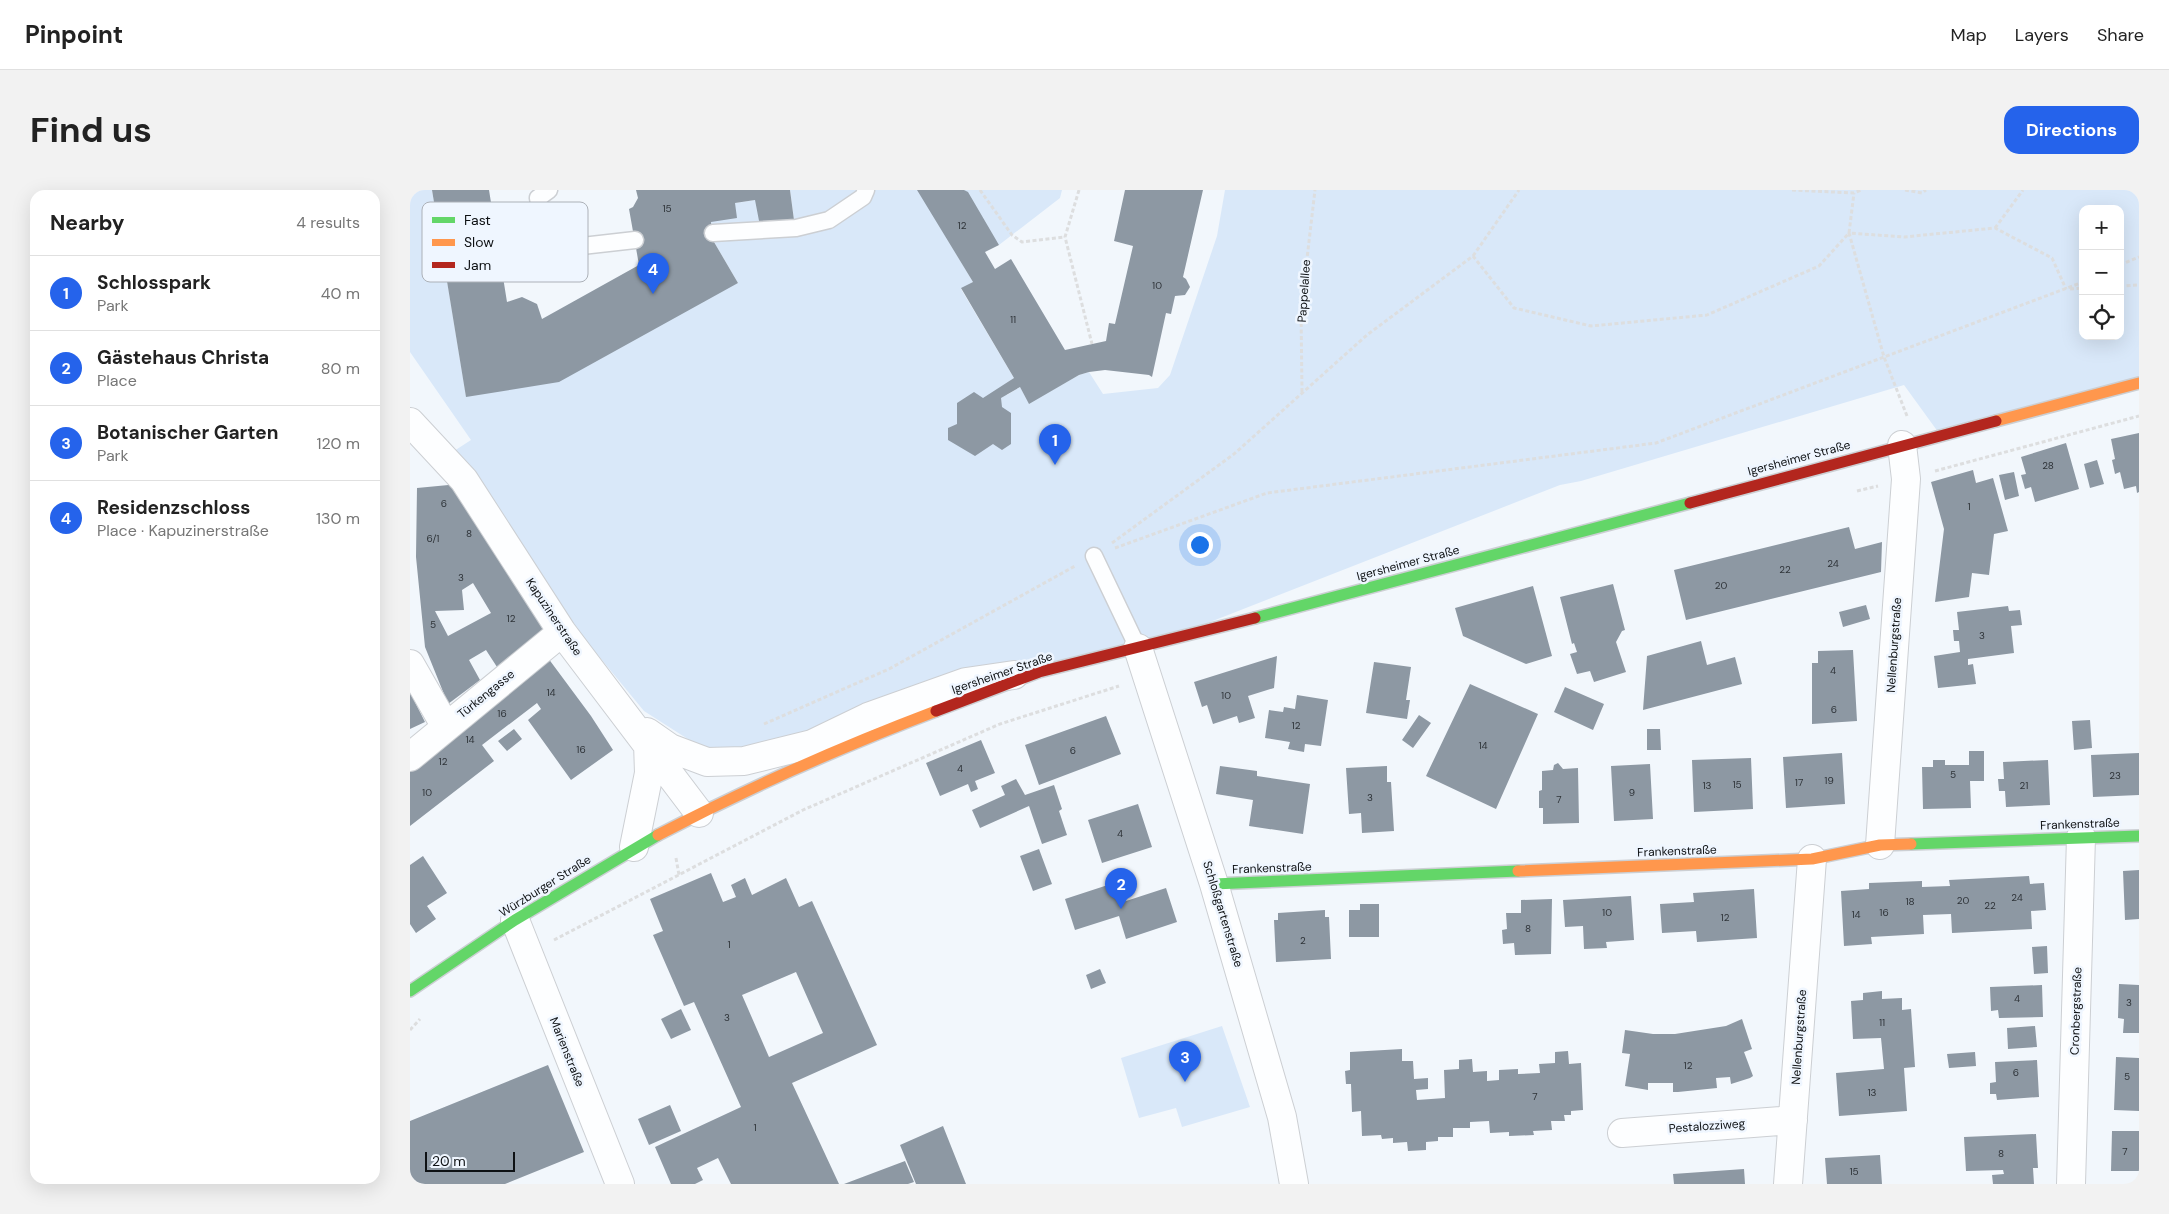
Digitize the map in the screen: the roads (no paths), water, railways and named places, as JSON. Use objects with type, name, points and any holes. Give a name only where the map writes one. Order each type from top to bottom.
[{"type":"street","name":"Igersheimer Straße","points":[[699,813],[862,739],[1040,672],[1138,648],[2139,383]]},
{"type":"street","name":"Kapuzinerstraße","points":[[411,427],[464,480],[562,632],[627,719],[648,743],[699,813]]},
{"type":"street","name":"Nellenburgstraße","points":[[1880,845],[1906,479],[1902,445]]},
{"type":"street","name":"Türkengasse","points":[[410,757],[562,632]]},
{"type":"street","name":"Schloßgartenstraße","points":[[1138,648],[1214,884],[1282,1118],[1294,1184]]},
{"type":"street","points":[[410,664],[446,727]]},
{"type":"street","points":[[627,719],[670,748],[707,762],[744,761],[812,744],[868,717],[966,682],[1040,672]]},
{"type":"street","points":[[634,847],[648,773],[648,743]]},
{"type":"street","name":"Würzburger Straße","points":[[410,991],[515,920],[634,847],[699,813]]},
{"type":"street","name":"Frankenstraße","points":[[1214,884],[1812,860],[1880,845],[2139,836]]},
{"type":"street","name":"Cronbergstraße","points":[[2071,1184],[2080,837]]},
{"type":"street","name":"Nellenburgstraße","points":[[1788,1184],[1812,860]]},
{"type":"street","name":"Marienstraße","points":[[515,920],[620,1184]]},
{"type":"street","name":"Pestalozziweg","points":[[1622,1133],[1793,1120]]},
{"type":"lane","points":[[539,202],[538,198],[549,190]]},
{"type":"lane","points":[[712,233],[796,228],[829,220],[863,197],[866,190]]},
{"type":"lane","points":[[588,245],[634,240]]},
{"type":"lane","points":[[1094,556],[1138,648]]},
{"type":"place","name":"Residenzschloss","points":[[653,294]]},
{"type":"place","name":"Schlosspark","points":[[1055,465]]},
{"type":"place","name":"Gästehaus Christa","points":[[1121,909]]},
{"type":"place","name":"Botanischer Garten","points":[[1185,1082]]}]
